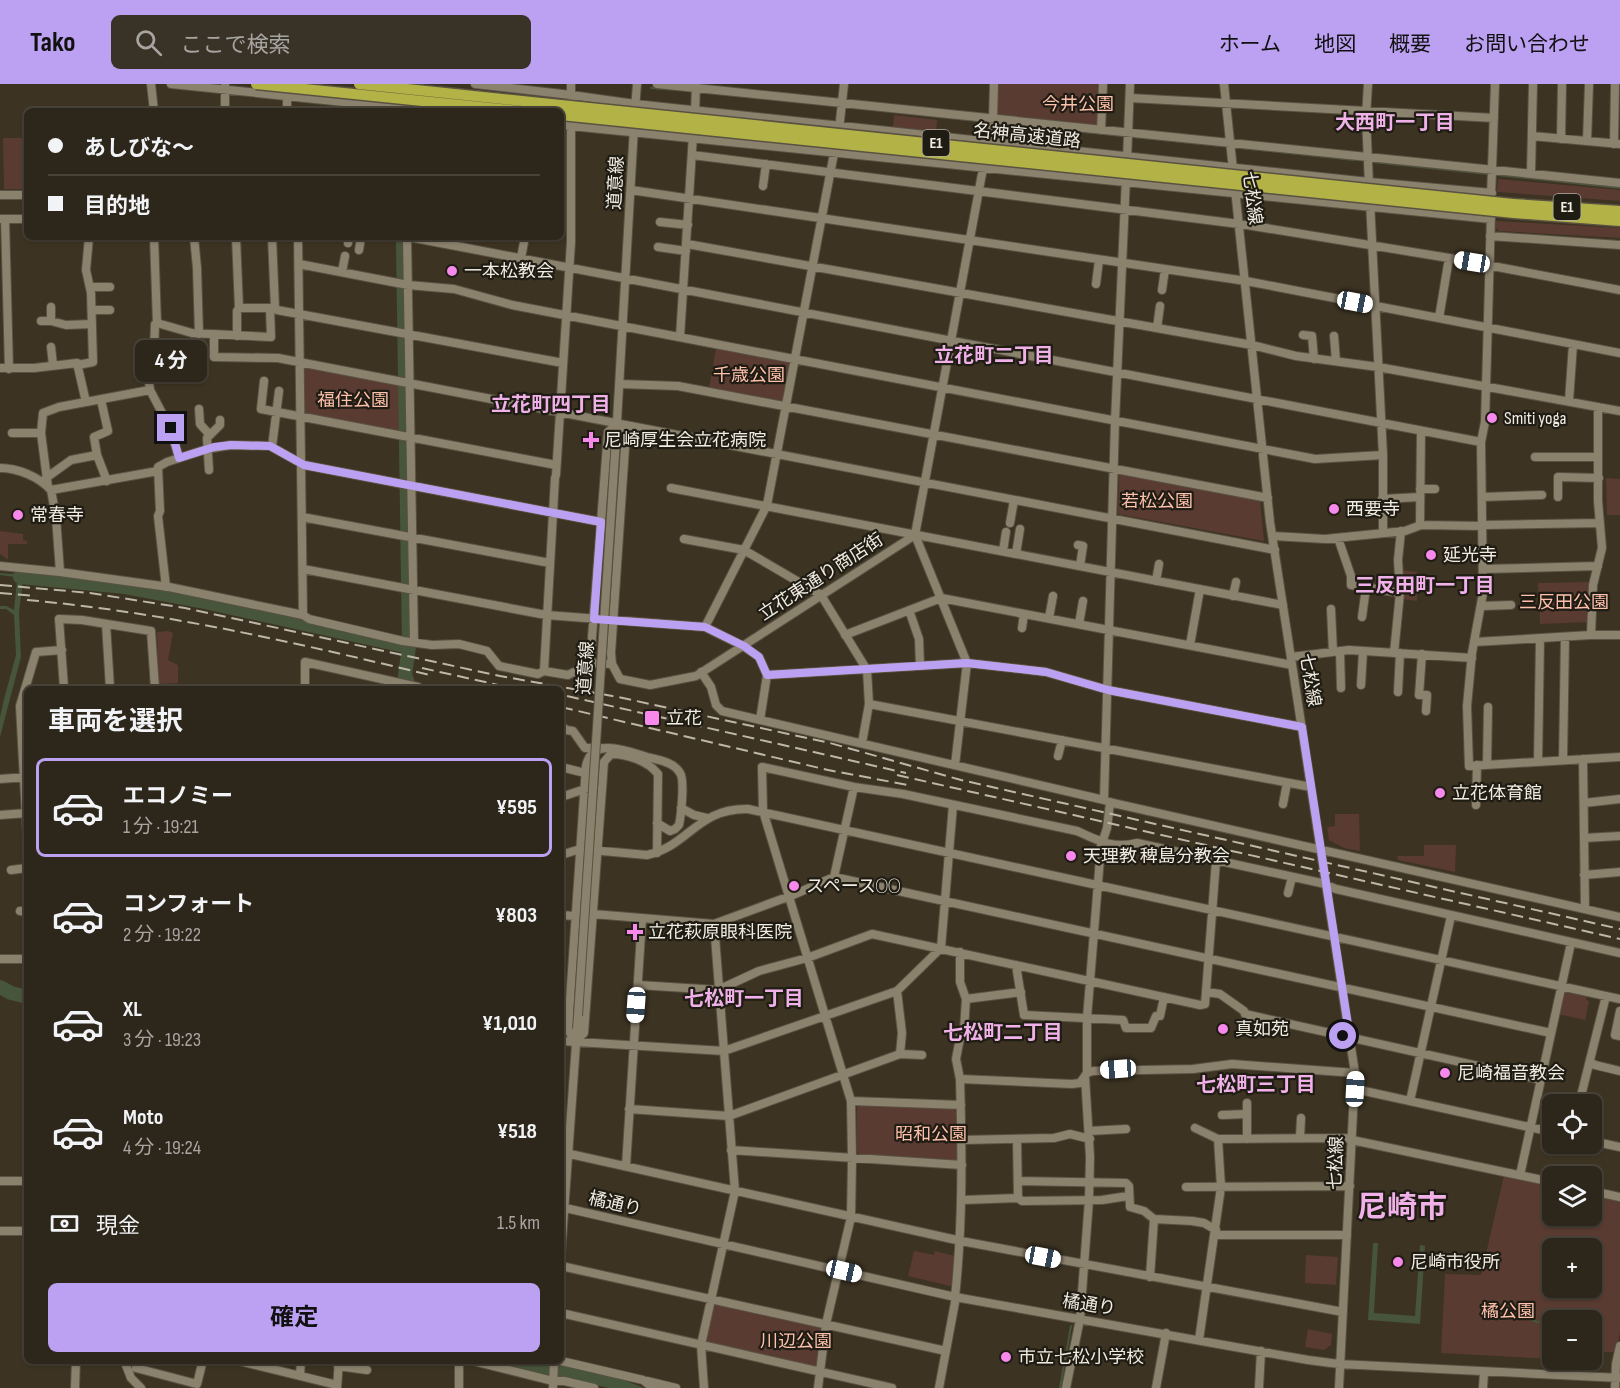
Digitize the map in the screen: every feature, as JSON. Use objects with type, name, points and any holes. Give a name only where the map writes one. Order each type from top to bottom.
[{"type":"highway","points":[[256,84],[491,108]]},
{"type":"highway","name":"名神高速道路","points":[[359,84],[1620,221]]},
{"type":"highway","name":"名神高速道路","points":[[564,115],[1513,208],[1620,211]]},
{"type":"street","points":[[151,84],[154,108]]},
{"type":"street","points":[[171,84],[224,87],[387,108]]},
{"type":"street","points":[[280,95],[282,84]]},
{"type":"street","points":[[404,108],[405,84]]},
{"type":"street","points":[[475,84],[635,104],[1492,193]]},
{"type":"street","points":[[544,671],[569,268],[571,84]]},
{"type":"street","name":"道意線","points":[[564,1153],[578,1016],[627,279],[637,84]]},
{"type":"street","points":[[657,84],[696,86],[843,104],[1620,183]]},
{"type":"street","points":[[705,627],[767,505],[840,125],[844,84]]},
{"type":"street","points":[[955,765],[967,663],[915,534],[993,118],[994,84]]},
{"type":"street","points":[[1101,130],[1103,84]]},
{"type":"street","points":[[1066,1388],[1080,1319],[1090,1181],[1086,1075],[1087,1018],[1107,801],[1106,749],[1115,421],[1130,84]]},
{"type":"street","name":"七松線","points":[[1224,84],[1273,536],[1343,988],[1351,1024],[1350,1038],[1355,1089],[1339,1388]]},
{"type":"street","points":[[1368,84],[1366,111],[1383,455],[1383,532]]},
{"type":"street","points":[[1495,84],[1485,422],[1481,442],[1482,606],[1474,642],[1466,718],[1469,766],[1620,757]]},
{"type":"street","points":[[1531,173],[1533,84]]},
{"type":"street","points":[[1561,139],[1562,84]]},
{"type":"street","points":[[1587,141],[1588,84]]},
{"type":"street","points":[[484,108],[487,85]]},
{"type":"street","points":[[680,337],[696,86]]},
{"type":"street","points":[[224,87],[225,108]]},
{"type":"street","points":[[1532,136],[1617,144],[1617,90]]},
{"type":"street","points":[[280,95],[286,99],[287,108]]},
{"type":"street","points":[[1130,98],[1494,117]]},
{"type":"street","points":[[564,125],[1491,219]]},
{"type":"street","points":[[692,155],[1240,224],[1449,258],[1620,290]]},
{"type":"street","points":[[763,186],[766,164]]},
{"type":"street","points":[[631,190],[1246,281],[1620,353]]},
{"type":"street","points":[[0,195],[24,195]]},
{"type":"street","points":[[564,196],[571,197]]},
{"type":"street","points":[[9,369],[2,219],[24,219]]},
{"type":"street","points":[[660,222],[688,225]]},
{"type":"street","points":[[1491,236],[1620,245]]},
{"type":"street","points":[[0,368],[72,362],[78,365],[93,362],[92,310],[86,270],[89,240]]},
{"type":"street","points":[[154,240],[157,323],[154,324],[154,350],[146,359],[150,390],[171,428],[179,458]]},
{"type":"street","points":[[194,240],[199,334]]},
{"type":"street","points":[[236,240],[239,308],[237,336]]},
{"type":"street","points":[[157,323],[199,334],[271,337],[272,240]]},
{"type":"street","points":[[298,240],[303,615]]},
{"type":"street","points":[[358,250],[360,240]]},
{"type":"street","points":[[408,240],[405,284],[410,641]]},
{"type":"street","points":[[424,240],[1481,442]]},
{"type":"street","points":[[521,258],[524,240]]},
{"type":"street","points":[[658,247],[686,248],[813,266],[1252,345],[1289,355],[1378,367],[1620,411]]},
{"type":"street","points":[[342,272],[345,256]]},
{"type":"street","points":[[1439,318],[1449,258]]},
{"type":"street","points":[[1096,284],[1099,260]]},
{"type":"street","points":[[299,264],[405,284],[454,289],[512,305],[623,327],[1320,460],[1383,455]]},
{"type":"street","points":[[1162,290],[1165,269]]},
{"type":"street","points":[[90,286],[110,286]]},
{"type":"street","points":[[1156,328],[1160,306]]},
{"type":"street","points":[[51,307],[51,321]]},
{"type":"street","points":[[239,308],[272,308],[563,363]]},
{"type":"street","points":[[92,310],[110,310]]},
{"type":"street","points":[[41,321],[66,325],[92,324]]},
{"type":"street","points":[[214,335],[214,357],[278,358],[1275,550]]},
{"type":"street","points":[[1303,335],[1312,336],[1314,359]]},
{"type":"street","points":[[1334,336],[1336,361]]},
{"type":"street","points":[[1569,401],[1573,344]]},
{"type":"street","points":[[51,347],[53,365]]},
{"type":"street","points":[[78,365],[86,402]]},
{"type":"street","points":[[264,381],[261,409],[556,465]]},
{"type":"street","points":[[620,384],[678,386],[1268,498]]},
{"type":"street","points":[[60,572],[56,517],[48,485],[41,433],[43,413],[150,390]]},
{"type":"street","points":[[272,447],[279,391]]},
{"type":"street","points":[[101,400],[108,431],[94,437],[97,455],[107,481]]},
{"type":"street","points":[[1591,635],[1593,585],[1602,548],[1598,407]]},
{"type":"street","points":[[199,410],[201,424],[209,434]]},
{"type":"street","points":[[209,470],[207,438],[220,425],[220,420]]},
{"type":"street","points":[[0,566],[166,587],[303,615],[309,620],[410,641],[432,645],[459,644],[478,648],[487,651],[499,666],[538,674],[544,671],[568,675],[581,671],[590,663],[608,432],[617,424]]},
{"type":"street","points":[[590,663],[612,664],[626,434],[617,424]]},
{"type":"street","points":[[1420,525],[1421,431]]},
{"type":"street","points":[[12,433],[41,433]]},
{"type":"street","points":[[166,587],[158,516],[160,511],[158,467],[207,449],[231,445],[272,447],[302,464],[601,522]]},
{"type":"street","points":[[48,485],[71,460],[97,455]]},
{"type":"street","points":[[1535,457],[1598,457]]},
{"type":"street","points":[[0,468],[18,470],[48,485],[107,481],[158,471]]},
{"type":"street","points":[[1558,497],[1558,477],[1599,478]]},
{"type":"street","points":[[671,488],[1283,605]]},
{"type":"street","points":[[1382,499],[1435,489]]},
{"type":"street","points":[[1482,497],[1542,495]]},
{"type":"street","points":[[1010,523],[1014,500]]},
{"type":"street","points":[[302,517],[550,563]]},
{"type":"street","points":[[1273,536],[1338,538],[1401,531],[1420,525],[1600,524]]},
{"type":"street","points":[[1016,554],[1020,529]]},
{"type":"street","points":[[1398,692],[1400,593],[1398,560],[1401,531]]},
{"type":"street","points":[[1003,551],[1006,532]]},
{"type":"street","name":"立花東通り商店街","points":[[612,664],[620,679],[650,685],[696,676],[915,534]]},
{"type":"street","points":[[1338,538],[1351,576],[1351,585],[1400,593]]},
{"type":"street","points":[[684,539],[744,550],[821,595],[867,670],[869,704],[862,743]]},
{"type":"street","points":[[1078,545],[1083,546],[1080,566]]},
{"type":"street","points":[[1156,581],[1160,564]]},
{"type":"street","points":[[1483,569],[1598,566]]},
{"type":"street","points":[[303,570],[546,615],[705,627],[744,646],[759,657],[767,675],[760,720]]},
{"type":"street","points":[[1233,596],[1236,582]]},
{"type":"street","points":[[1362,617],[1366,588]]},
{"type":"street","points":[[1190,645],[1200,589]]},
{"type":"street","points":[[1049,618],[1053,596]]},
{"type":"street","points":[[845,635],[942,598],[1190,645],[1292,661],[1337,651],[1472,658]]},
{"type":"street","points":[[1079,624],[1083,601]]},
{"type":"street","points":[[1482,606],[1511,605]]},
{"type":"street","points":[[1331,609],[1341,688]]},
{"type":"street","points":[[909,610],[919,639],[920,666]]},
{"type":"street","points":[[1022,628],[1024,614]]},
{"type":"street","points":[[64,686],[59,620],[82,620],[151,631],[155,686]]},
{"type":"street","points":[[106,624],[110,686]]},
{"type":"street","points":[[1474,642],[1620,635]]},
{"type":"street","points":[[1563,760],[1565,637]]},
{"type":"street","points":[[1538,762],[1540,639]]},
{"type":"street","points":[[26,686],[36,652],[62,650]]},
{"type":"street","points":[[1361,686],[1363,651]]},
{"type":"street","points":[[1422,654],[1419,695],[1427,695],[1426,711]]},
{"type":"street","points":[[305,686],[305,662],[412,686]]},
{"type":"street","points":[[767,675],[967,663],[1046,672],[1108,690],[1302,727]]},
{"type":"street","points":[[701,672],[711,687],[718,710],[1620,917]]},
{"type":"street","points":[[24,692],[20,706],[24,753]]},
{"type":"street","points":[[869,704],[1311,787]]},
{"type":"street","points":[[1487,765],[1488,707]]},
{"type":"street","points":[[564,728],[573,731],[585,747],[618,748],[670,764],[677,770],[682,777],[680,822],[675,829],[666,830],[657,823]]},
{"type":"street","points":[[1058,756],[1062,740]]},
{"type":"street","points":[[575,1042],[568,1029],[586,762],[593,753],[602,748]]},
{"type":"street","points":[[575,1042],[584,1033],[604,760],[611,754],[627,756],[648,764],[653,767],[659,777],[657,853]]},
{"type":"street","points":[[1583,759],[1585,909]]},
{"type":"street","points":[[659,777],[670,764]]},
{"type":"street","points":[[1476,805],[1477,765]]},
{"type":"street","points":[[818,1388],[826,1324],[851,1217],[851,1101],[762,811],[762,767],[1077,831],[1121,847],[1137,843],[1620,953]]},
{"type":"street","points":[[564,768],[585,773]]},
{"type":"street","points":[[0,779],[24,777]]},
{"type":"street","points":[[1283,804],[1287,783]]},
{"type":"street","points":[[564,796],[584,787],[602,788]]},
{"type":"street","points":[[834,877],[854,787]]},
{"type":"street","points":[[1584,803],[1620,799]]},
{"type":"street","points":[[564,1041],[724,1052],[897,991],[941,948],[953,804]]},
{"type":"street","points":[[681,808],[707,818]]},
{"type":"street","points":[[564,854],[580,849],[646,855],[657,853],[672,847],[688,831],[707,818],[725,811],[744,809],[762,811],[1620,999]]},
{"type":"street","points":[[0,815],[24,813]]},
{"type":"street","points":[[1584,838],[1620,836]]},
{"type":"street","points":[[638,985],[718,990],[759,971],[807,958],[872,934],[1200,1005],[1205,1004],[1216,861]]},
{"type":"street","points":[[11,870],[24,868]]},
{"type":"street","points":[[1584,874],[1620,872]]},
{"type":"street","points":[[593,914],[714,924],[779,898],[788,897],[834,877],[1551,1033]]},
{"type":"street","points":[[1288,892],[1292,877]]},
{"type":"street","points":[[564,915],[575,916]]},
{"type":"street","points":[[1410,1101],[1451,916]]},
{"type":"street","points":[[626,1166],[642,918]]},
{"type":"street","points":[[704,1388],[701,1345],[735,1191],[714,924]]},
{"type":"street","points":[[1520,1175],[1571,942]]},
{"type":"street","points":[[939,1388],[956,1297],[963,1200],[960,1078],[956,1059],[961,1033],[964,1030],[966,999],[960,982],[960,952]]},
{"type":"street","points":[[0,958],[24,960]]},
{"type":"street","points":[[1017,965],[1024,1015],[1123,1020],[1126,1028],[1151,1028],[1156,1016],[1160,1016],[1164,997]]},
{"type":"street","points":[[897,991],[902,1033],[900,1054]]},
{"type":"street","points":[[966,999],[1021,992]]},
{"type":"street","points":[[1206,992],[1220,994],[1245,1014],[1541,1080]]},
{"type":"street","points":[[1582,1094],[1606,996]]},
{"type":"street","points":[[1620,1011],[1615,1035],[1620,1036]]},
{"type":"street","points":[[629,1109],[729,1116],[900,1054],[922,1054]]},
{"type":"street","points":[[1590,1062],[1620,1071]]},
{"type":"street","points":[[960,1078],[1072,1084],[1080,1083],[1086,1075],[1093,1071],[1193,1070],[1232,1064],[1355,1073]]},
{"type":"street","points":[[1355,1089],[1542,1130]]},
{"type":"street","points":[[851,1101],[961,1105]]},
{"type":"street","points":[[1247,1103],[1247,1139]]},
{"type":"street","points":[[1222,1114],[1247,1114]]},
{"type":"street","points":[[1300,1138],[1301,1118]]},
{"type":"street","points":[[1195,1128],[1218,1139],[1352,1139],[1542,1180]]},
{"type":"street","points":[[962,1140],[1054,1138],[1070,1134],[1089,1135],[1126,1129]]},
{"type":"street","points":[[1017,1139],[1018,1198]]},
{"type":"street","points":[[1199,1340],[1221,1187],[1218,1139]]},
{"type":"street","points":[[1602,1143],[1620,1147]]},
{"type":"street","points":[[731,1150],[962,1165]]},
{"type":"street","points":[[564,1153],[961,1241],[1343,1312]]},
{"type":"street","points":[[0,1181],[24,1181]]},
{"type":"street","points":[[1018,1182],[1126,1183],[1129,1186],[1130,1207],[1143,1211],[1154,1219],[1204,1223],[1216,1232],[1347,1235]]},
{"type":"street","points":[[1186,1187],[1350,1186]]},
{"type":"street","points":[[1602,1193],[1620,1197]]},
{"type":"street","points":[[963,1200],[1018,1198],[1022,1201],[1089,1200],[1128,1196]]},
{"type":"street","name":"橘通り","points":[[564,1207],[956,1297],[1339,1364],[1618,1378]]},
{"type":"street","points":[[1150,1277],[1154,1219]]},
{"type":"street","points":[[0,1231],[24,1230]]},
{"type":"street","points":[[564,1267],[946,1351]]},
{"type":"street","points":[[564,1314],[892,1388]]},
{"type":"street","points":[[1156,1388],[1166,1333]]},
{"type":"street","points":[[1615,1388],[1620,1346]]},
{"type":"street","points":[[1259,1388],[1261,1351]]},
{"type":"street","points":[[564,1363],[676,1388]]},
{"type":"street","points":[[75,1388],[76,1364]]},
{"type":"street","points":[[125,1364],[129,1375],[141,1388]]},
{"type":"street","points":[[129,1375],[137,1364],[197,1384],[202,1364]]},
{"type":"street","points":[[266,1364],[337,1387],[339,1364]]},
{"type":"street","points":[[300,1376],[301,1364]]},
{"type":"street","points":[[343,1364],[367,1370]]},
{"type":"street","points":[[459,1364],[459,1388]]},
{"type":"street","points":[[484,1364],[553,1382],[564,1381],[594,1388]]},
{"type":"street","points":[[553,1382],[555,1364]]},
{"type":"street","points":[[1483,1388],[1484,1372]]},
{"type":"street","points":[[643,1380],[653,1388]]},
{"type":"green space","name":"今井公園","points":[[998,84],[1099,84],[1099,126],[997,116]]},
{"type":"green space","points":[[894,115],[937,120],[936,132],[893,128]]},
{"type":"green space","points":[[3,138],[24,138],[24,189],[4,189]]},
{"type":"green space","points":[[1498,179],[1620,190],[1620,201],[1497,192]]},
{"type":"green space","points":[[1496,221],[1620,228],[1620,238],[1499,231],[1496,228]]},
{"type":"green space","name":"千歳公園","points":[[716,348],[789,362],[784,400],[781,402],[709,388]]},
{"type":"green space","name":"福住公園","points":[[307,368],[400,385],[403,387],[403,429],[401,431],[307,414],[304,412],[303,370]]},
{"type":"green space","name":"若松公園","points":[[1121,473],[1260,500],[1264,541],[1118,514],[1119,475]]},
{"type":"green space","points":[[1606,478],[1620,479],[1620,515],[1607,515]]},
{"type":"green space","points":[[0,531],[23,534],[23,540],[27,541],[27,544],[8,544],[7,559],[0,554]]},
{"type":"green space","points":[[1401,570],[1417,572],[1417,601],[1402,599]]},
{"type":"green space","name":"三反田公園","points":[[1591,582],[1589,622],[1540,624],[1538,583]]},
{"type":"green space","points":[[157,632],[173,633],[168,660],[178,665],[178,683],[159,684]]},
{"type":"green space","points":[[1335,814],[1359,814],[1360,851],[1344,848],[1329,840],[1327,827],[1335,826]]},
{"type":"green space","points":[[1424,845],[1456,845],[1455,872],[1398,860],[1397,856],[1424,856]]},
{"type":"green space","points":[[1563,991],[1587,996],[1586,1000],[1589,1001],[1585,1020],[1558,1014]]},
{"type":"green space","name":"昭和公園","points":[[860,1104],[952,1108],[956,1111],[959,1159],[956,1161],[861,1156],[857,1152],[857,1107]]},
{"type":"green space","name":"橘公園","points":[[1504,1176],[1542,1183],[1542,1226],[1602,1226],[1602,1196],[1620,1200],[1620,1333],[1616,1352],[1605,1352],[1602,1356],[1602,1310],[1542,1310],[1542,1358],[1441,1353],[1445,1274],[1481,1275]]},
{"type":"green space","points":[[914,1251],[934,1255],[935,1251],[955,1256],[953,1284],[950,1286],[908,1276]]},
{"type":"green space","points":[[1306,1255],[1338,1257],[1336,1285],[1305,1283]]},
{"type":"green space","name":"川辺公園","points":[[716,1303],[820,1325],[822,1328],[818,1365],[814,1367],[706,1343],[713,1305]]},
{"type":"green space","points":[[1308,1329],[1332,1334],[1331,1345],[1324,1350],[1305,1347]]},
{"type":"shaded area","points":[[0,573],[37,576],[37,579],[25,578],[23,580],[19,612],[21,657],[0,737],[0,717],[16,655],[14,615],[6,609],[0,609],[0,606],[14,610],[17,581],[15,577],[0,575]]},
{"type":"shaded area","points":[[1373,1243],[1378,1243],[1374,1313],[1415,1316],[1420,1245],[1425,1246],[1420,1324],[1368,1320]]},
{"type":"shaded area","points":[[500,1364],[560,1364],[604,1374],[644,1388],[609,1388]]},
{"type":"waterway","points":[[651,88],[678,90]]},
{"type":"waterway","points":[[914,114],[989,122]]},
{"type":"waterway","points":[[995,123],[1123,136]]},
{"type":"waterway","points":[[1133,137],[1222,146]]},
{"type":"waterway","points":[[1241,148],[1354,160]]},
{"type":"waterway","points":[[1372,162],[1487,174]]},
{"type":"waterway","points":[[1497,175],[1620,188]]},
{"type":"waterway","points":[[403,243],[409,647]]},
{"type":"waterway","points":[[20,577],[125,587],[200,601],[409,647],[405,675],[409,686]]},
{"type":"waterway","points":[[0,987],[24,996]]},
{"type":"waterway","points":[[1528,1319],[1542,1323]]},
{"type":"waterway","points":[[1060,1388],[1071,1326]]},
{"type":"railway","points":[[0,585],[90,593],[185,608],[556,686]]},
{"type":"railway","points":[[0,593],[36,596]]},
{"type":"railway","points":[[27,600],[129,612],[230,630],[430,675]]},
{"type":"railway","points":[[422,668],[503,686]]},
{"type":"railway","points":[[564,687],[830,743],[961,780],[1620,929]]},
{"type":"railway","points":[[567,696],[906,773]]},
{"type":"railway","points":[[564,708],[828,770],[908,785]]},
{"type":"railway","points":[[897,775],[1620,939]]},
{"type":"place","name":"一本松教会","points":[[452,271]]},
{"type":"place","name":"Smiti yoga","points":[[1492,418]]},
{"type":"place","name":"尼崎厚生会立花病院","points":[[591,440]]},
{"type":"place","name":"西要寺","points":[[1334,509]]},
{"type":"place","name":"常春寺","points":[[18,515]]},
{"type":"place","name":"延光寺","points":[[1431,555]]},
{"type":"place","name":"立花","points":[[652,718]]},
{"type":"place","name":"立花体育館","points":[[1440,793]]},
{"type":"place","name":"天理教 稗島分教会","points":[[1071,856]]},
{"type":"place","name":"スペース○○","points":[[794,886]]},
{"type":"place","name":"立花萩原眼科医院","points":[[635,932]]},
{"type":"place","name":"真如苑","points":[[1223,1029]]},
{"type":"place","name":"尼崎福音教会","points":[[1445,1073]]},
{"type":"place","name":"尼崎市役所","points":[[1398,1262]]},
{"type":"place","name":"市立七松小学校","points":[[1006,1357]]},
{"type":"district","name":"大西町一丁目","points":[[1395,123]]},
{"type":"district","name":"立花町二丁目","points":[[994,356]]},
{"type":"district","name":"立花町四丁目","points":[[551,405]]},
{"type":"district","name":"三反田町一丁目","points":[[1425,586]]},
{"type":"district","name":"七松町一丁目","points":[[744,999]]},
{"type":"district","name":"七松町二丁目","points":[[1003,1033]]},
{"type":"district","name":"七松町三丁目","points":[[1256,1085]]},
{"type":"district","name":"尼崎市","points":[[1402,1208]]},
{"type":"route","points":[[171,428],[179,458],[214,447],[270,446],[304,465],[601,522],[594,619],[705,627],[744,646],[759,657],[767,675],[967,663],[1046,672],[1108,690],[1302,727],[1350,1038],[1343,1036]]}]
